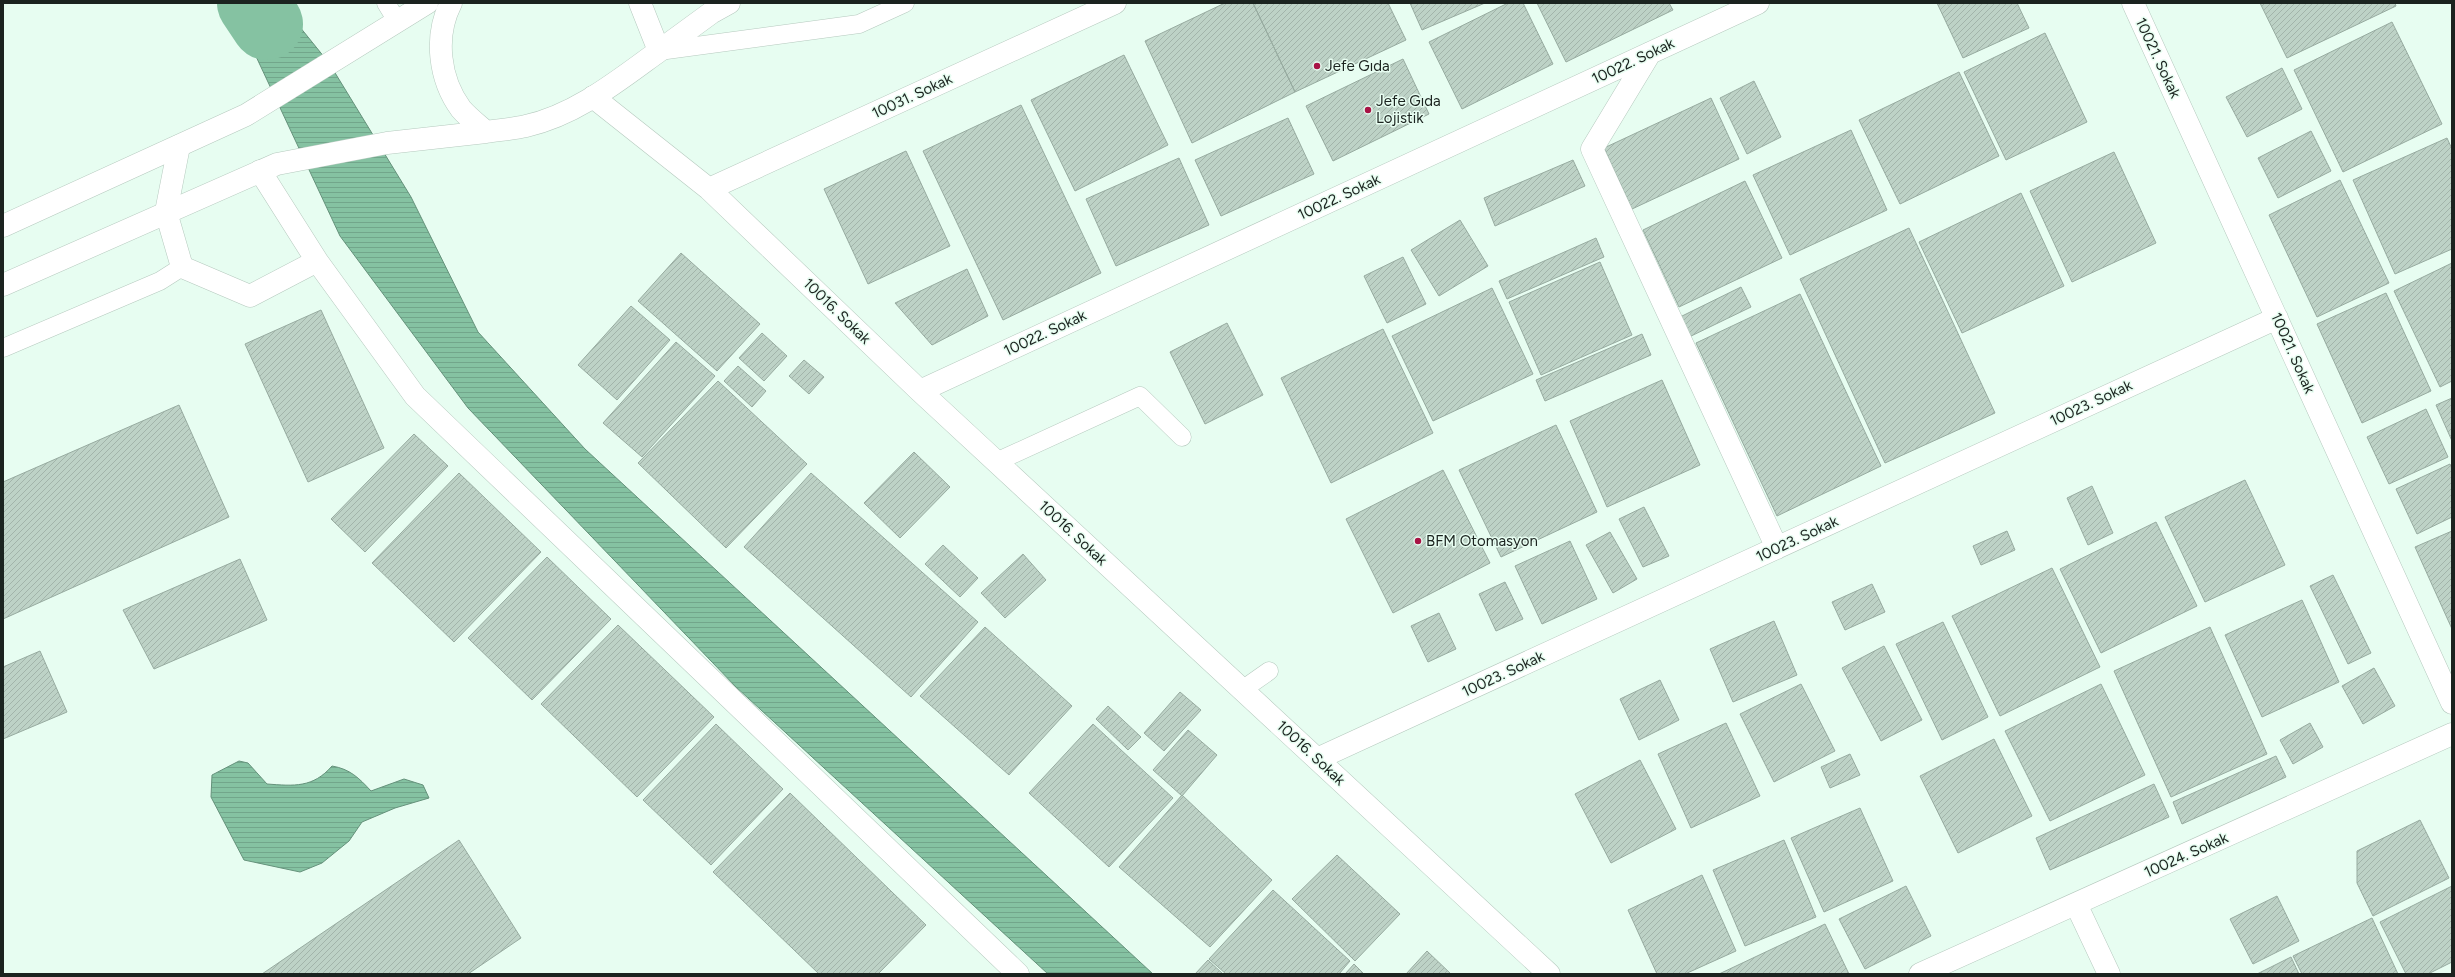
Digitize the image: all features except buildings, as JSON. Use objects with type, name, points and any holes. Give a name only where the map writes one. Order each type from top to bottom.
[{"type":"street","points":[[3,226],[246,115],[329,63],[392,12],[427,3]]},
{"type":"street","points":[[450,3],[446,12],[440,46],[446,79],[461,109],[486,132]]},
{"type":"street","points":[[640,3],[659,51]]},
{"type":"street","points":[[3,285],[269,168],[387,143],[526,126],[593,98],[711,12],[729,3]]},
{"type":"street","name":"10031. Sokak","points":[[709,189],[1115,3]]},
{"type":"street","name":"10022. Sokak","points":[[920,391],[1758,3]]},
{"type":"street","name":"10021. Sokak","points":[[2133,3],[2452,703]]},
{"type":"street","points":[[1650,53],[1592,149],[1777,548]]},
{"type":"street","name":"10016. Sokak","points":[[593,98],[709,189],[920,391],[1549,974]]},
{"type":"street","points":[[179,146],[166,212],[182,267],[250,296],[317,261]]},
{"type":"street","points":[[269,168],[317,261],[415,396],[1018,974]]},
{"type":"street","name":"10023. Sokak","points":[[1317,760],[2277,318]]},
{"type":"street","name":"10024. Sokak","points":[[1920,974],[2452,734]]},
{"type":"street","points":[[2076,904],[2109,974]]},
{"type":"lane","points":[[659,51],[859,24],[905,3]]},
{"type":"lane","points":[[3,348],[160,280],[182,267]]},
{"type":"lane","points":[[996,462],[1140,396],[1182,437]]},
{"type":"lane","points":[[1242,690],[1269,670]]},
{"type":"shaded area","points":[[291,16],[329,63],[411,197],[478,332],[585,449],[1153,974],[1048,974],[736,687],[468,408],[340,236],[246,35],[267,24]]},
{"type":"shaded area","points":[[239,761],[248,763],[267,784],[294,785],[310,782],[325,773],[332,766],[344,769],[354,775],[371,791],[404,779],[423,785],[429,798],[395,808],[362,822],[349,841],[322,863],[300,872],[244,860],[211,797],[212,775]]},
{"type":"waterway","points":[[253,3],[267,24]]},
{"type":"place","name":"Jefe Gıda","points":[[1317,66]]},
{"type":"place","name":"Jefe Gıda Lojistik","points":[[1368,110]]},
{"type":"place","name":"BFM Otomasyon","points":[[1418,541]]}]
